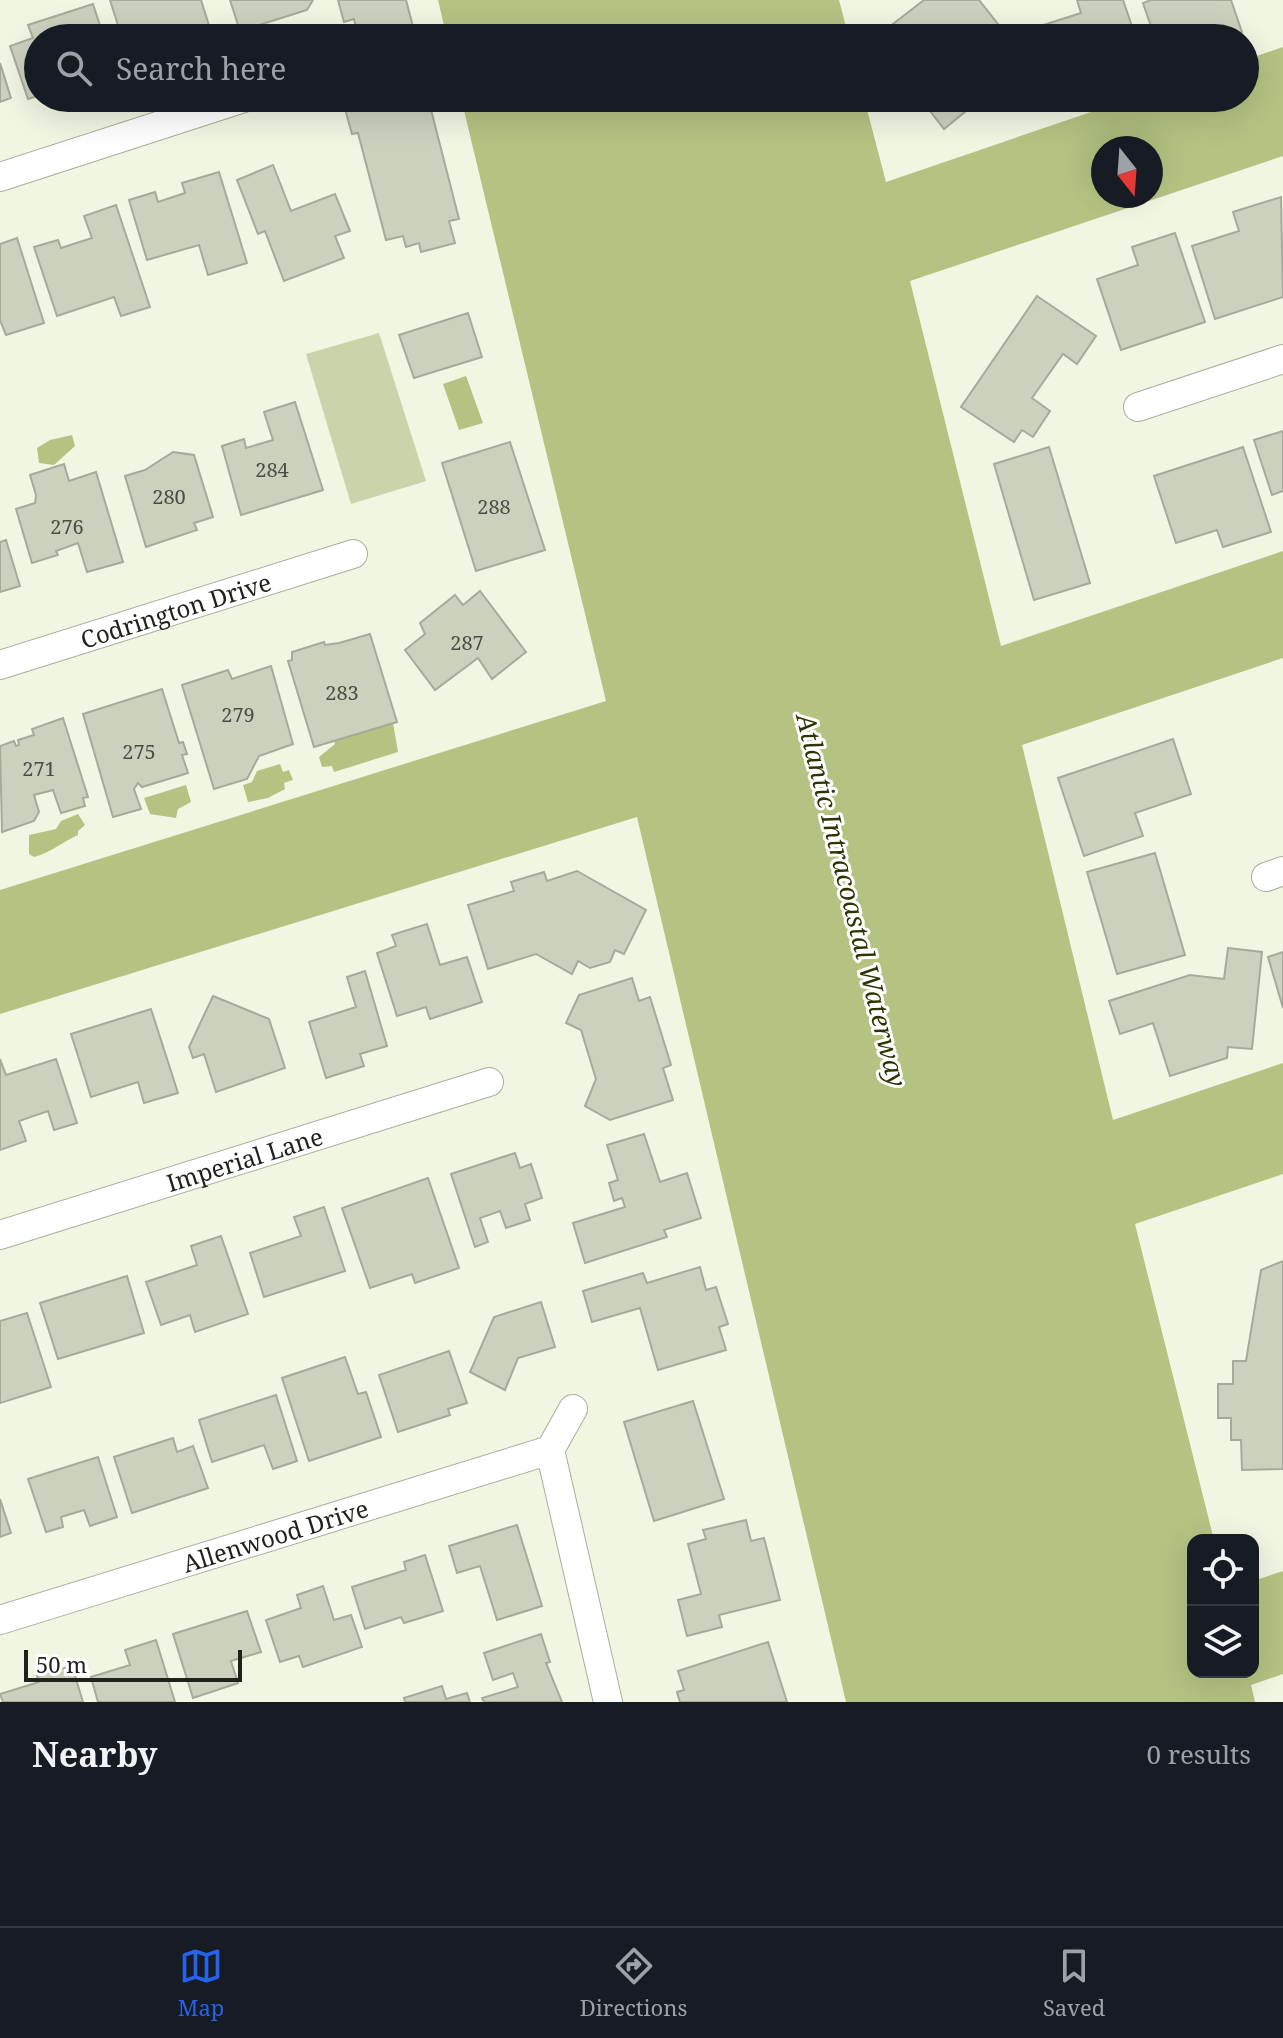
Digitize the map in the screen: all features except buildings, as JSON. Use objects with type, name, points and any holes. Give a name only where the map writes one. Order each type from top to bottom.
[{"type":"street","points":[[0,177],[201,112]]},
{"type":"street","points":[[1138,407],[1283,359]]},
{"type":"street","name":"Codrington Drive","points":[[0,665],[353,554]]},
{"type":"street","name":"Imperial Lane","points":[[0,1235],[489,1082]]},
{"type":"street","points":[[573,1409],[550,1450],[608,1702]]},
{"type":"street","name":"Allenwood Drive","points":[[0,1620],[550,1450]]},
{"type":"shaded area","points":[[379,333],[426,481],[351,504],[306,354]]},
{"type":"water","points":[[438,0],[839,0],[845,24],[444,24]]},
{"type":"water","name":"Atlantic Intracoastal Waterway","points":[[1283,47],[1283,156],[1163,196],[1163,136],[1091,136],[1091,208],[1128,208],[910,281],[1001,646],[1283,551],[1283,658],[1022,745],[1113,1120],[1283,1063],[1283,1174],[1135,1224],[1212,1534],[1187,1534],[1187,1678],[1259,1678],[1259,1579],[1283,1571],[1283,1674],[1251,1685],[1255,1702],[846,1702],[637,817],[0,1014],[0,890],[606,701],[464,112],[868,112],[886,182],[1091,112],[1259,112],[1259,55]]},
{"type":"water","points":[[466,376],[483,423],[459,430],[443,384]]},
{"type":"water","points":[[72,435],[75,446],[54,465],[39,463],[37,448],[50,440]]},
{"type":"water","points":[[393,723],[398,752],[334,772],[332,766],[322,767],[319,757],[335,744],[334,741]]},
{"type":"water","points":[[280,764],[283,772],[289,770],[293,780],[284,783],[285,789],[268,798],[248,802],[243,785],[252,782],[257,771]]},
{"type":"water","points":[[186,785],[191,802],[178,809],[176,818],[150,814],[144,798]]},
{"type":"water","points":[[78,814],[85,825],[78,835],[40,855],[34,857],[29,854],[29,835],[56,829],[61,821]]}]
